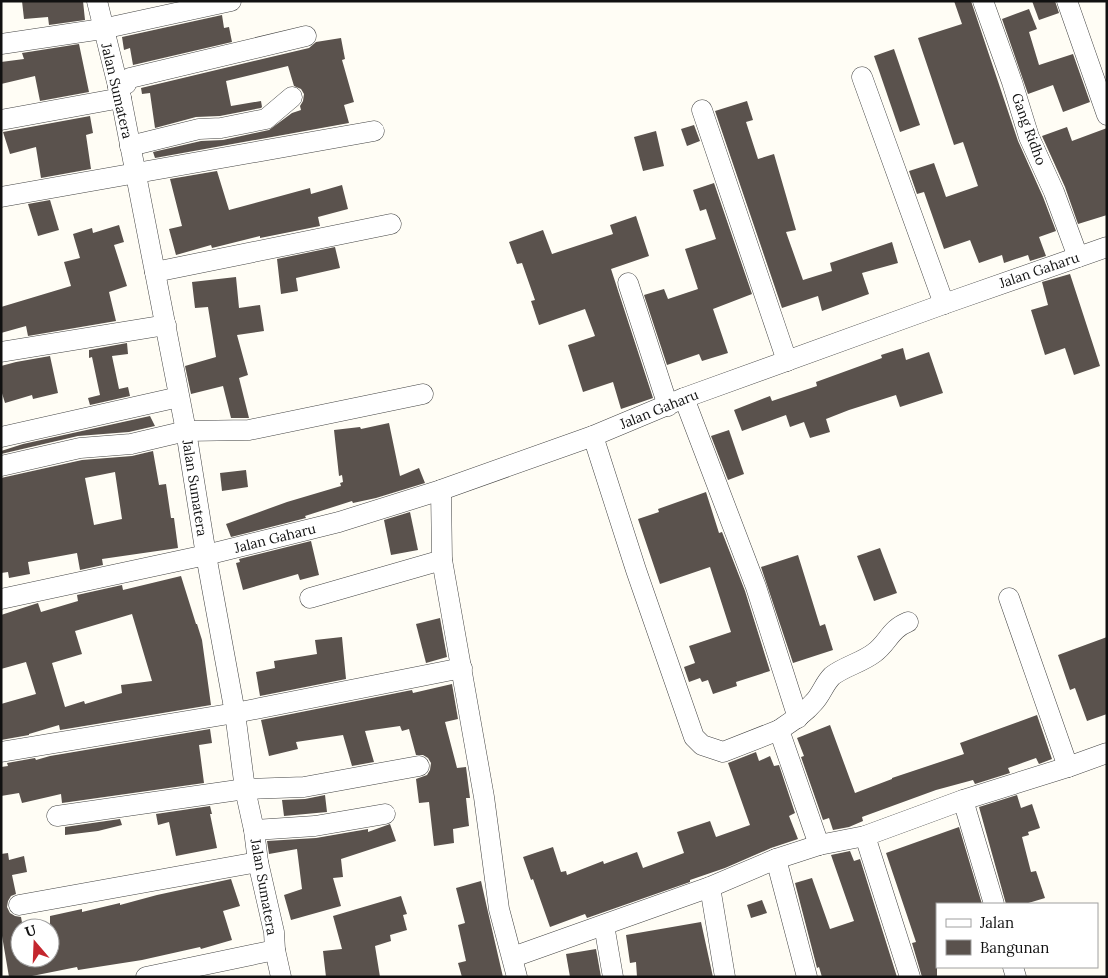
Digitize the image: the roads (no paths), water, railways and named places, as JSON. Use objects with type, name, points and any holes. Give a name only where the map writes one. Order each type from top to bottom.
[{"type":"street","name":"Jalan Sumatera","points":[[97,1],[102,29],[120,93],[186,431],[206,555],[235,713],[245,789],[254,830],[258,862],[274,932],[274,950],[281,977]]},
{"type":"street","points":[[1,44],[102,29],[231,1]]},
{"type":"street","name":"Gang Ridho","points":[[983,1],[1012,82],[1029,137],[1054,192],[1078,257]]},
{"type":"street","points":[[1067,1],[1107,115]]},
{"type":"street","points":[[1,120],[120,93],[130,78],[306,36]]},
{"type":"street","points":[[862,77],[944,304]]},
{"type":"street","points":[[130,146],[199,129],[221,128],[266,119],[292,98]]},
{"type":"street","points":[[702,110],[787,361]]},
{"type":"street","points":[[1,197],[374,131]]},
{"type":"street","points":[[155,272],[391,224]]},
{"type":"street","name":"Jalan Gaharu","points":[[1,599],[206,555],[339,522],[441,490],[593,436],[676,402],[787,361],[1107,248]]},
{"type":"street","points":[[628,283],[676,402],[756,587],[798,718]]},
{"type":"street","points":[[1,352],[166,325]]},
{"type":"street","points":[[1,466],[80,448],[131,444],[186,431],[249,430],[423,394]]},
{"type":"street","points":[[1,437],[179,397]]},
{"type":"street","points":[[593,436],[636,570],[694,737],[702,745],[723,752],[779,730],[798,718],[815,701],[832,676],[872,655],[881,648],[893,630],[908,622]]},
{"type":"street","points":[[441,490],[442,560],[484,797],[498,909],[513,957],[517,977]]},
{"type":"street","points":[[310,598],[442,560]]},
{"type":"street","points":[[1009,598],[1068,767]]},
{"type":"street","points":[[1,752],[235,713],[462,668]]},
{"type":"street","points":[[779,730],[819,845]]},
{"type":"street","points":[[513,957],[710,888],[776,859],[819,845],[865,836],[963,800],[1107,753]]},
{"type":"street","points":[[57,816],[245,789],[304,787],[419,766]]},
{"type":"street","points":[[963,800],[994,903]]},
{"type":"street","points":[[254,830],[315,826],[386,814]]},
{"type":"street","points":[[865,836],[910,977]]},
{"type":"street","points":[[776,859],[807,977]]},
{"type":"street","points":[[19,905],[258,862]]},
{"type":"street","points":[[710,888],[725,977]]},
{"type":"street","points":[[604,925],[613,977]]},
{"type":"street","points":[[146,977],[274,950]]}]
